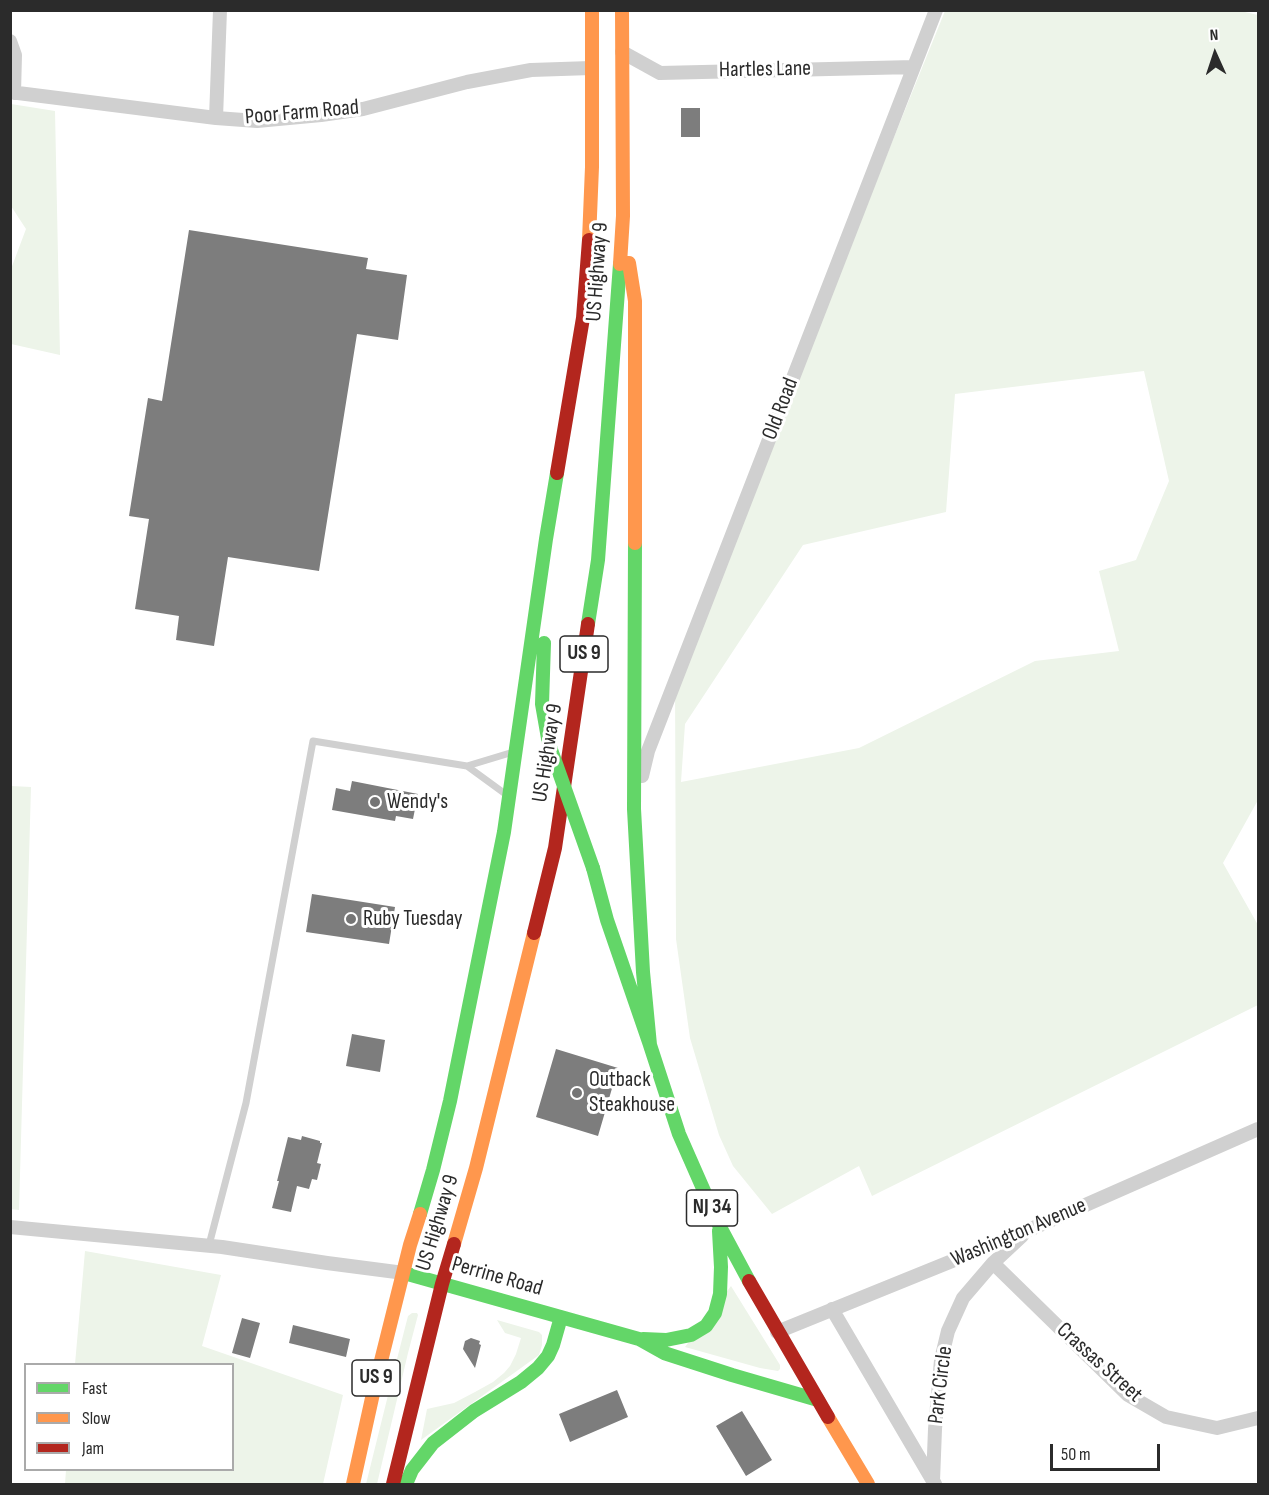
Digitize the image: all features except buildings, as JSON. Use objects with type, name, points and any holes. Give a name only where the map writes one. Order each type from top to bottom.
[{"type":"main road","name":"US Highway 9","points":[[353,1485],[374,1389],[450,1101],[504,832],[546,539],[583,318],[592,167],[592,10]]},
{"type":"main road","name":"US Highway 9","points":[[393,1485],[442,1284],[476,1168],[555,848],[598,560],[623,216],[622,10]]},
{"type":"main road","points":[[623,216],[635,301],[634,809],[643,972],[650,1046]]},
{"type":"main road","points":[[546,539],[542,704],[549,744],[593,868],[607,920],[650,1046]]},
{"type":"main road","name":"NJ 34","points":[[650,1046],[679,1134],[718,1225],[777,1332],[868,1485]]},
{"type":"main road","points":[[639,1339],[666,1340],[691,1335],[706,1326],[715,1313],[720,1294],[718,1225]]},
{"type":"main road","name":"Perrine Road","points":[[404,1273],[639,1339],[664,1353],[818,1400]]},
{"type":"main road","points":[[406,1485],[412,1470],[433,1443],[474,1411],[521,1382],[538,1368],[548,1356],[553,1345],[561,1317]]},
{"type":"street","points":[[216,118],[220,10]]},
{"type":"street","name":"Old Road","points":[[634,809],[648,751],[936,10]]},
{"type":"street","points":[[10,40],[15,55],[12,92]]},
{"type":"street","name":"Hartles Lane","points":[[622,52],[660,73],[914,67]]},
{"type":"street","name":"Poor Farm Road","points":[[12,92],[216,118],[257,121],[321,115],[363,108],[467,82],[531,70],[591,68]]},
{"type":"street","name":"Washington Avenue","points":[[777,1332],[1030,1229],[1258,1129]]},
{"type":"street","name":"Perrine Road","points":[[10,1227],[209,1245],[404,1273]]},
{"type":"street","name":"Park Circle","points":[[934,1483],[935,1429],[941,1360],[948,1331],[963,1298],[993,1263],[1030,1229]]},
{"type":"street","name":"Crassas Street","points":[[993,1263],[1128,1395],[1166,1417],[1217,1428],[1258,1418]]},
{"type":"street","points":[[832,1309],[934,1483]]},
{"type":"lane","points":[[209,1245],[246,1103],[313,741],[467,766],[516,751]]},
{"type":"lane","points":[[467,766],[509,797]]},
{"type":"shaded area","points":[[1236,10],[1258,15],[1258,800],[1223,863],[1258,925],[1258,1005],[872,1196],[859,1166],[772,1214],[733,1166],[719,1135],[690,1038],[676,939],[675,679],[945,11]],"holes":[[[1144,371],[1169,481],[1136,560],[1099,571],[1119,651],[1035,661],[859,748],[681,782],[685,724],[803,545],[946,512],[955,394]]]},
{"type":"shaded area","points":[[11,104],[55,111],[60,355],[11,344],[11,269],[26,229],[11,206]]},
{"type":"shaded area","points":[[11,786],[31,787],[19,1210],[10,1209]]},
{"type":"shaded area","points":[[85,1251],[221,1275],[202,1346],[343,1395],[323,1484],[65,1484],[66,1471],[234,1471],[234,1363],[75,1363]]},
{"type":"shaded area","points":[[731,1286],[780,1365],[778,1371],[685,1347]]},
{"type":"shaded area","points":[[412,1313],[418,1315],[377,1484],[366,1484],[408,1316]]},
{"type":"shaded area","points":[[497,1320],[539,1332],[542,1335],[542,1345],[539,1355],[421,1440],[427,1409],[454,1403],[493,1382],[510,1366],[521,1338],[505,1333]]},
{"type":"traffic: fast","points":[[588,624],[598,560],[620,264]]},
{"type":"traffic: fast","points":[[420,1214],[450,1101],[504,832],[557,473]]},
{"type":"traffic: fast","points":[[634,809],[635,543]]},
{"type":"traffic: fast","points":[[544,643],[542,704],[549,744]]},
{"type":"traffic: fast","points":[[549,744],[593,868]]},
{"type":"traffic: fast","points":[[634,809],[643,972],[650,1045],[679,1134],[719,1225],[749,1281]]},
{"type":"traffic: fast","points":[[593,868],[607,920],[650,1045]]},
{"type":"traffic: fast","points":[[643,1339],[666,1340],[691,1335],[706,1326],[715,1313],[720,1294],[719,1231]]},
{"type":"traffic: fast","points":[[404,1273],[639,1339],[664,1353],[818,1400]]},
{"type":"traffic: fast","points":[[406,1484],[412,1470],[433,1443],[474,1411],[521,1382],[538,1368],[548,1356],[553,1345],[561,1317]]},
{"type":"traffic: slow","points":[[589,240],[592,167],[592,10]]},
{"type":"traffic: slow","points":[[620,264],[623,216],[622,10]]},
{"type":"traffic: slow","points":[[629,263],[635,301],[635,543]]},
{"type":"traffic: slow","points":[[454,1244],[476,1168],[534,933]]},
{"type":"traffic: slow","points":[[353,1484],[374,1389],[420,1214]]},
{"type":"traffic: slow","points":[[828,1417],[868,1484]]},
{"type":"traffic: jam","points":[[557,473],[583,318],[589,240]]},
{"type":"traffic: jam","points":[[534,933],[555,848],[588,624]]},
{"type":"traffic: jam","points":[[393,1484],[454,1244]]},
{"type":"traffic: jam","points":[[749,1281],[828,1417]]},
{"type":"place","name":"Wendy's","points":[[375,802]]},
{"type":"place","name":"Ruby Tuesday","points":[[351,919]]},
{"type":"place","name":"Outback Steakhouse","points":[[577,1093]]}]
